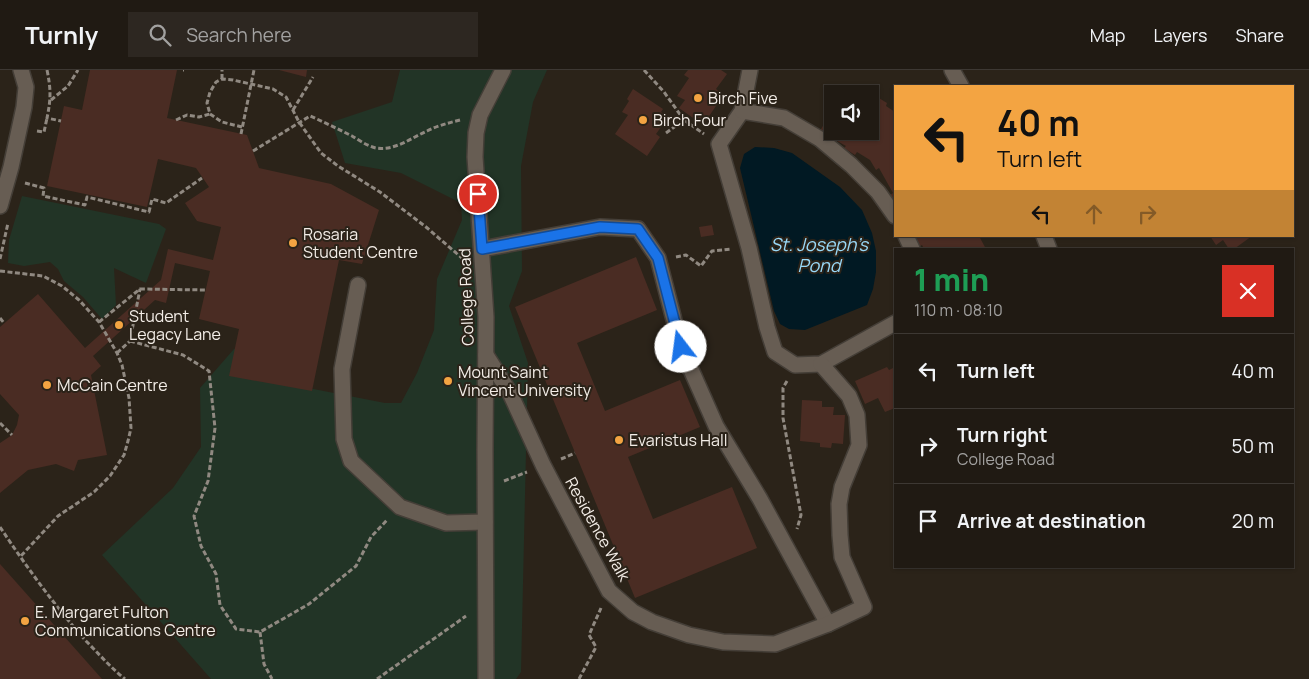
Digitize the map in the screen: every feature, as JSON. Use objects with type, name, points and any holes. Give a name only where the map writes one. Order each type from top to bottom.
[{"type":"street","points":[[0,206],[24,108],[26,87],[22,70]]},
{"type":"street","name":"College Road","points":[[486,679],[486,317],[475,158],[476,132],[480,115],[503,70]]},
{"type":"street","points":[[750,70],[742,111],[719,144],[749,248],[767,328],[775,352],[795,365],[821,364],[894,324]]},
{"type":"street","points":[[952,70],[960,85]]},
{"type":"street","points":[[742,111],[784,118],[820,139],[852,165],[878,192],[894,215]]},
{"type":"street","points":[[482,249],[600,227],[638,229],[658,258],[681,347],[716,426],[760,499],[828,624]]},
{"type":"street","points":[[358,286],[342,369],[344,439],[351,461],[400,507],[446,523],[485,522]]},
{"type":"street","name":"Residence Walk","points":[[486,355],[510,393],[543,465],[610,590],[633,612],[652,622],[689,635],[723,642],[775,644],[828,624],[864,607],[842,557],[840,535],[839,504],[842,487],[858,445],[857,415],[849,396],[821,364]]},
{"type":"path","points":[[44,132],[51,100],[47,70]]},
{"type":"path","points":[[51,100],[68,86],[78,70]]},
{"type":"path","points":[[222,70],[222,80]]},
{"type":"path","points":[[241,134],[254,70]]},
{"type":"path","points":[[644,70],[664,92],[684,120],[719,144]]},
{"type":"path","points":[[293,110],[313,77]]},
{"type":"path","points":[[242,127],[222,122],[210,114],[207,103],[210,92],[216,82],[233,80],[273,89],[286,97],[298,122],[322,153],[338,166],[380,192],[426,227],[467,262]]},
{"type":"path","points":[[176,120],[187,115],[200,117],[210,114]]},
{"type":"path","points":[[253,150],[310,116],[376,148],[401,144],[443,124],[464,120]]},
{"type":"path","points":[[47,118],[61,121]]},
{"type":"path","points":[[666,133],[684,120]]},
{"type":"path","points":[[20,182],[44,188],[43,196],[85,205],[87,198],[149,212],[152,199],[166,203],[202,178]]},
{"type":"path","points":[[658,258],[686,256],[701,266],[712,251],[749,248]]},
{"type":"path","points":[[0,271],[43,276],[62,286],[79,300],[99,322],[117,353],[130,398],[130,428],[124,455],[110,476],[94,492],[58,516],[20,558]]},
{"type":"path","points":[[99,322],[140,289],[206,290]]},
{"type":"path","points":[[117,353],[130,341],[140,289]]},
{"type":"path","points":[[0,318],[4,323]]},
{"type":"path","points":[[130,341],[183,355],[209,372],[215,428],[208,481],[194,516],[201,546],[216,574],[220,605],[236,629],[260,632],[309,604],[356,566],[371,536],[400,507]]},
{"type":"path","points":[[795,365],[783,388],[783,418],[802,515],[798,528]]},
{"type":"path","points":[[0,423],[12,435]]},
{"type":"path","points":[[554,461],[575,453]]},
{"type":"path","points":[[0,527],[20,558],[69,621],[111,668],[125,679]]},
{"type":"path","points":[[377,679],[471,613]]},
{"type":"path","points":[[579,679],[596,647],[590,635],[595,622]]},
{"type":"path","points":[[260,632],[264,664],[272,679]]},
{"type":"green space","points":[[400,70],[547,70],[533,102],[521,166],[522,271],[509,306],[528,363],[521,672],[516,679],[211,679],[102,555],[173,488],[201,447],[200,388],[234,349],[272,333],[293,385],[385,403],[401,403],[417,373],[434,330],[437,279],[462,220],[461,203],[401,173],[345,163],[332,122],[392,102]]},
{"type":"green space","points":[[22,196],[159,224],[166,229],[146,283],[114,268],[116,305],[102,319],[83,297],[64,281],[58,269],[50,262],[24,266],[8,263],[9,240]]},
{"type":"water","name":"St. Joseph’s Pond","points":[[755,147],[774,148],[792,153],[840,187],[862,210],[872,233],[876,251],[876,272],[873,289],[867,305],[805,330],[789,329],[780,324],[774,311],[740,168],[744,154]]},
{"type":"building","name":"Rosaria Student Centre","points":[[90,70],[177,70],[167,118],[247,135],[259,168],[331,184],[379,210],[362,264],[339,260],[312,391],[229,376],[239,329],[199,319],[210,271],[175,263],[166,303],[155,300],[93,356],[101,366],[91,375],[107,455],[78,460],[74,471],[56,464],[28,470],[0,493],[0,443],[12,435],[19,415],[0,394],[0,327],[38,294],[85,348],[161,280],[168,249],[213,260],[221,227],[197,221],[185,203],[209,187],[196,168],[158,159],[147,207],[47,186],[64,106],[82,110]]},
{"type":"building","points":[[279,70],[307,70],[306,77]]},
{"type":"building","name":"Birch Five","points":[[688,70],[721,70],[727,74],[716,89],[720,92],[715,100],[718,103],[703,125],[679,108],[685,100],[677,96],[689,78],[684,75]]},
{"type":"building","name":"Birch Four","points":[[633,89],[663,109],[661,112],[665,115],[658,125],[661,127],[656,134],[660,137],[647,156],[615,134],[628,115],[622,112],[629,101],[627,99]]},
{"type":"building","points":[[879,98],[887,103],[886,106],[894,111],[894,203],[890,195],[893,193],[879,168],[876,170],[870,160],[857,152],[855,155],[844,148],[846,146],[836,140],[879,140]]},
{"type":"building","points":[[824,124],[824,133],[820,131]]},
{"type":"building","points":[[712,225],[714,235],[701,237],[699,227]]},
{"type":"building","points":[[913,237],[980,237],[985,248],[924,248],[922,245],[919,247]]},
{"type":"building","points":[[1211,237],[1251,237],[1235,248],[1228,248],[1223,240],[1216,245]]},
{"type":"building","name":"Evaristus Hall","points":[[636,257],[657,310],[577,343],[605,411],[680,380],[700,427],[628,457],[653,519],[732,487],[757,548],[635,598],[515,307]]},
{"type":"building","points":[[887,367],[889,370],[894,368],[894,408],[885,412],[878,398],[865,404],[855,381]]},
{"type":"building","points":[[802,400],[822,401],[822,407],[834,407],[833,415],[845,415],[843,444],[832,443],[831,448],[820,447],[820,443],[800,441]]},
{"type":"building","name":"E. Margaret Fulton Communications Centre","points":[[0,564],[102,679],[0,679]]},
{"type":"place","name":"Birch Five","points":[[698,98]]},
{"type":"place","name":"Birch Four","points":[[643,120]]},
{"type":"place","name":"Rosaria Student Centre","points":[[293,243]]},
{"type":"place","name":"Student Legacy Lane","points":[[119,325]]},
{"type":"place","name":"Mount Saint Vincent University","points":[[448,381]]},
{"type":"place","name":"McCain Centre","points":[[47,385]]},
{"type":"place","name":"Evaristus Hall","points":[[619,440]]},
{"type":"place","name":"E. Margaret Fulton Communications Centre","points":[[25,621]]},
{"type":"route","points":[[478,194],[482,249],[600,227],[638,229],[658,258],[681,347]]}]
